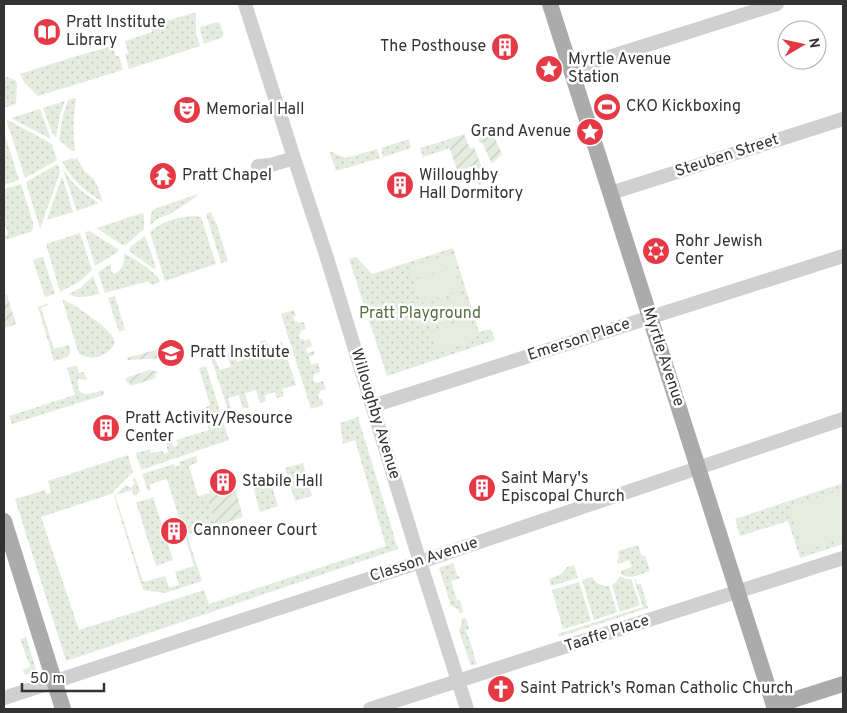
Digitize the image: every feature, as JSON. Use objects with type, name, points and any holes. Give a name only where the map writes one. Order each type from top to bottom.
[{"type":"main road","name":"Myrtle Avenue","points":[[550,4],[738,593],[771,708]]},
{"type":"main road","points":[[4,521],[63,709]]},
{"type":"main road","points":[[771,708],[843,684]]},
{"type":"street","name":"Willoughby Avenue","points":[[245,4],[327,258],[467,709]]},
{"type":"street","points":[[571,69],[778,4]]},
{"type":"street","name":"Steuben Street","points":[[611,193],[843,119]]},
{"type":"street","points":[[258,166],[270,165],[294,158]]},
{"type":"street","name":"Emerson Place","points":[[372,406],[843,256]]},
{"type":"street","name":"Classon Avenue","points":[[4,698],[420,562],[843,418]]},
{"type":"street","name":"Taaffe Place","points":[[370,709],[843,558]]},
{"type":"green space","points":[[196,12],[196,34],[200,46],[129,69],[125,54],[128,53],[125,41],[152,32],[151,26]]},
{"type":"green space","points":[[217,22],[220,23],[223,37],[204,44],[200,27]]},
{"type":"green space","points":[[113,46],[116,56],[119,56],[123,70],[38,96],[24,82],[20,74],[73,57]]},
{"type":"green space","points":[[7,77],[15,80],[17,83],[16,104],[4,108],[4,78]]},
{"type":"green space","points":[[76,98],[74,111],[75,151],[72,151],[59,140],[63,115],[68,100]]},
{"type":"green space","points":[[65,101],[60,114],[56,138],[43,108]]},
{"type":"green space","points":[[40,109],[51,139],[11,118]]},
{"type":"green space","points":[[6,119],[52,144],[57,160],[25,178]]},
{"type":"green space","points":[[494,124],[497,131],[493,134],[502,154],[492,164],[475,131]]},
{"type":"green space","points":[[4,132],[19,180],[4,185]]},
{"type":"green space","points":[[464,134],[470,149],[474,147],[486,178],[479,185],[471,166],[458,173],[447,140]]},
{"type":"green space","points":[[409,139],[411,148],[383,157],[381,148]]},
{"type":"green space","points":[[447,140],[450,148],[423,157],[420,148]]},
{"type":"green space","points":[[377,149],[380,158],[336,171],[329,151],[346,158]]},
{"type":"green space","points":[[77,158],[85,172],[93,178],[103,202],[80,185],[62,162]]},
{"type":"green space","points":[[58,164],[60,172],[40,229],[26,182]]},
{"type":"green space","points":[[62,167],[78,188],[99,203],[77,211]]},
{"type":"green space","points":[[62,176],[73,212],[47,220]]},
{"type":"green space","points":[[21,184],[33,223],[33,229],[31,232],[4,240],[4,236],[8,234],[4,221],[4,189]]},
{"type":"green space","points":[[198,194],[170,214],[159,218],[150,225],[151,213],[154,209]]},
{"type":"green space","points":[[211,212],[228,261],[221,263],[206,214]]},
{"type":"green space","points":[[142,213],[144,215],[144,229],[127,244],[122,245],[97,228]]},
{"type":"green space","points":[[194,216],[201,217],[216,264],[165,281],[150,232],[170,220]]},
{"type":"green space","points":[[89,231],[118,249],[118,252],[95,266],[85,232]]},
{"type":"green space","points":[[80,233],[92,270],[79,282],[60,292],[46,244]]},
{"type":"green space","points":[[145,236],[156,267],[155,269],[129,251],[130,247]]},
{"type":"green space","name":"Pratt Playground","points":[[453,248],[479,332],[491,329],[495,340],[387,376],[349,259],[356,257],[372,274]]},
{"type":"green space","points":[[124,253],[150,270],[160,282],[153,285],[145,282],[105,293],[98,272],[111,264],[111,271],[114,274],[120,270],[123,265]]},
{"type":"green space","points":[[451,254],[455,266],[413,279],[409,267]]},
{"type":"green space","points":[[43,257],[55,294],[45,297],[33,260]]},
{"type":"green space","points":[[454,268],[461,290],[421,303],[414,281]]},
{"type":"green space","points":[[93,276],[100,294],[80,297],[69,294],[80,288]]},
{"type":"green space","points":[[462,294],[469,315],[429,328],[422,307]]},
{"type":"green space","points":[[7,295],[16,324],[4,328],[4,296]]},
{"type":"green space","points":[[115,296],[125,330],[119,332],[108,298]]},
{"type":"green space","points":[[62,299],[89,315],[108,331],[115,343],[108,352],[95,357],[79,354]]},
{"type":"green space","points":[[49,303],[41,308],[54,349],[69,345],[70,349],[68,357],[54,361],[38,307]]},
{"type":"green space","points":[[294,310],[295,322],[304,322],[306,329],[300,331],[300,339],[304,341],[310,339],[312,346],[306,348],[307,353],[314,351],[315,354],[309,357],[311,365],[318,363],[320,372],[314,374],[314,382],[323,381],[326,389],[318,394],[319,399],[322,399],[323,405],[311,409],[281,314]]},
{"type":"green space","points":[[470,319],[477,340],[437,353],[431,332]]},
{"type":"green space","points":[[266,340],[271,348],[282,342],[296,385],[282,389],[284,396],[277,398],[275,392],[265,395],[266,401],[260,403],[256,390],[245,393],[249,407],[243,409],[239,395],[228,398],[232,412],[229,413],[211,358],[214,357],[220,370],[231,367],[227,353],[232,351],[237,362],[243,360],[242,348],[249,346],[251,352],[259,352],[261,348],[259,342]]},
{"type":"green space","points":[[176,344],[180,356],[169,365],[167,358],[128,360],[127,358]]},
{"type":"green space","points":[[76,365],[79,373],[84,372],[87,380],[78,379],[81,393],[89,394],[103,390],[104,395],[12,424],[9,416],[75,395],[67,368]]},
{"type":"green space","points":[[206,366],[229,440],[141,470],[136,453],[150,449],[151,453],[163,451],[164,454],[168,452],[166,443],[172,442],[174,447],[178,445],[176,440],[209,430],[203,409],[210,405],[199,368]]},
{"type":"green space","points":[[150,370],[159,373],[155,374],[156,378],[130,386],[129,382],[127,383],[125,378]]},
{"type":"green space","points":[[358,417],[398,549],[66,661],[15,499],[45,490],[47,494],[51,493],[48,481],[128,455],[133,472],[111,494],[41,517],[79,630],[204,590],[209,604],[386,546],[355,440],[343,444],[340,423]]},
{"type":"green space","points":[[196,456],[198,462],[189,466],[198,496],[206,494],[216,526],[187,535],[202,581],[165,593],[143,590],[115,495],[143,582],[165,576],[169,588],[179,585],[175,572],[194,566],[167,479],[150,484],[151,490],[148,491],[142,474],[174,464],[175,467],[180,465],[179,462]]},
{"type":"green space","points":[[303,463],[312,496],[295,501],[285,468]]},
{"type":"green space","points":[[268,474],[278,506],[260,512],[251,479]]},
{"type":"green space","points":[[135,477],[140,492],[138,494],[134,496],[132,490],[115,495],[126,485],[131,488],[135,483],[132,480]]},
{"type":"green space","points":[[843,483],[843,544],[800,558],[788,521],[740,536],[735,519]]},
{"type":"green space","points":[[234,484],[243,517],[216,526],[206,494],[210,493],[209,491]]},
{"type":"green space","points":[[843,489],[843,538],[804,551],[789,507]]},
{"type":"green space","points":[[153,497],[173,560],[156,566],[136,502]]},
{"type":"green space","points":[[638,545],[642,556],[645,555],[650,571],[632,576],[621,574],[621,571],[632,567],[629,560],[618,564],[618,551]]},
{"type":"green space","points":[[453,563],[457,575],[461,578],[451,581],[463,611],[459,613],[458,609],[451,606],[439,568]]},
{"type":"green space","points":[[574,565],[578,578],[551,586],[549,579],[562,574],[567,567]]},
{"type":"green space","points":[[620,576],[625,579],[631,579],[640,605],[620,612],[612,585]]},
{"type":"green space","points":[[592,577],[599,584],[609,586],[617,612],[594,620],[582,580]]},
{"type":"green space","points":[[634,579],[637,584],[641,584],[648,608],[559,637],[558,634],[643,607]]},
{"type":"green space","points":[[579,582],[591,621],[563,629],[552,590]]},
{"type":"green space","points":[[466,618],[469,629],[466,630],[477,664],[471,666],[459,631],[462,623],[461,619]]},
{"type":"green space","points":[[26,637],[36,670],[25,675],[23,670],[30,666],[20,639]]},
{"type":"place","name":"Pratt Institute Library","points":[[47,32]]},
{"type":"place","name":"The Posthouse","points":[[505,47]]},
{"type":"place","name":"Myrtle Avenue Station","points":[[549,69]]},
{"type":"place","name":"CKO Kickboxing","points":[[607,107]]},
{"type":"place","name":"Memorial Hall","points":[[187,110]]},
{"type":"place","name":"Grand Avenue","points":[[590,132]]},
{"type":"place","name":"Pratt Chapel","points":[[163,176]]},
{"type":"place","name":"Willoughby Hall Dormitory","points":[[400,185]]},
{"type":"place","name":"Rohr Jewish Center","points":[[656,251]]},
{"type":"place","name":"Pratt Institute","points":[[171,353]]},
{"type":"place","name":"Pratt Activity/Resource Center","points":[[106,428]]},
{"type":"place","name":"Stabile Hall","points":[[223,482]]},
{"type":"place","name":"Saint Mary's Episcopal Church","points":[[482,488]]},
{"type":"place","name":"Cannoneer Court","points":[[174,531]]},
{"type":"place","name":"Saint Patrick's Roman Catholic Church","points":[[501,689]]}]
